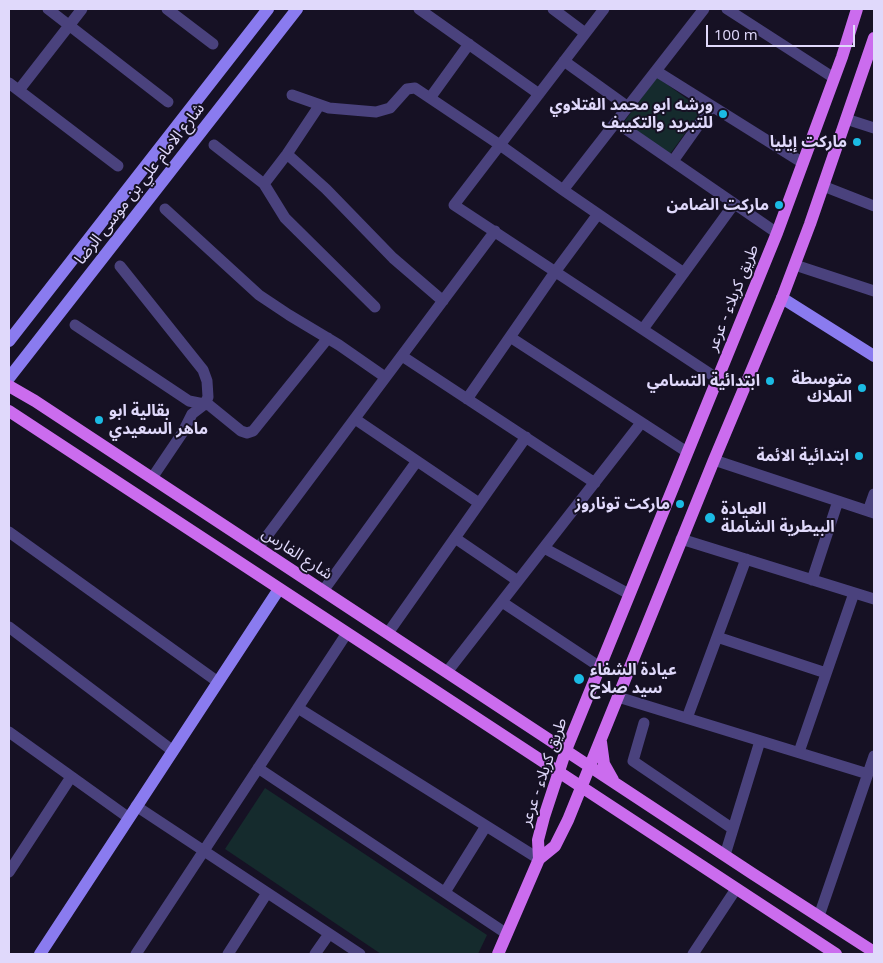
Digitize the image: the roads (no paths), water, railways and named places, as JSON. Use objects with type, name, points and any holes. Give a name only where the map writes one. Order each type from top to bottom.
[{"type":"main road","name":"شارع الامام علي بن موسى الرضا","points":[[9,341],[268,9]]},
{"type":"main road","name":"شارع الامام علي بن موسى الرضا","points":[[9,378],[298,9]]},
{"type":"main road","name":"طريق كربلاء - عرعر","points":[[539,859],[538,840],[566,750],[777,233],[834,78],[857,9]]},
{"type":"main road","points":[[498,954],[539,859],[555,846],[618,698],[681,539],[795,265],[874,38]]},
{"type":"main road","points":[[782,298],[874,356]]},
{"type":"main road","points":[[21,325],[39,340]]},
{"type":"main road","name":"شارع الفارس","points":[[9,386],[35,401],[874,952]]},
{"type":"main road","points":[[10,414],[836,954]]},
{"type":"main road","points":[[40,954],[279,589]]},
{"type":"main road","points":[[517,745],[527,747],[533,743],[535,734],[532,728]]},
{"type":"main road","points":[[543,735],[561,737],[569,735],[575,728]]},
{"type":"main road","points":[[602,734],[601,753],[604,764],[618,785]]},
{"type":"main road","points":[[645,830],[641,821],[645,813],[654,810],[659,812]]},
{"type":"street","points":[[48,9],[168,102]]},
{"type":"street","points":[[19,90],[82,9]]},
{"type":"street","points":[[167,9],[213,44]]},
{"type":"street","points":[[419,9],[539,94]]},
{"type":"street","points":[[553,9],[585,33]]},
{"type":"street","points":[[604,9],[454,205],[718,379]]},
{"type":"street","points":[[563,190],[704,9]]},
{"type":"street","points":[[727,9],[834,78]]},
{"type":"street","points":[[430,98],[469,44]]},
{"type":"street","points":[[564,61],[628,107]]},
{"type":"street","points":[[656,71],[803,162]]},
{"type":"street","points":[[9,83],[118,166]]},
{"type":"street","points":[[292,95],[318,106],[340,110],[381,112],[390,108],[404,90],[412,87],[500,144],[684,273]]},
{"type":"street","points":[[264,184],[318,106]]},
{"type":"street","points":[[672,161],[712,106]]},
{"type":"street","points":[[846,119],[874,128]]},
{"type":"street","points":[[616,123],[777,233]]},
{"type":"street","points":[[214,145],[264,184],[285,218],[375,308]]},
{"type":"street","points":[[286,154],[326,189],[393,258],[443,300]]},
{"type":"street","points":[[823,186],[874,206]]},
{"type":"street","points":[[643,329],[734,204]]},
{"type":"street","points":[[165,209],[260,295],[386,378]]},
{"type":"street","points":[[467,398],[598,214]]},
{"type":"street","points":[[258,548],[494,231]]},
{"type":"street","points":[[795,265],[874,291]]},
{"type":"street","points":[[120,266],[203,370],[208,388],[206,404],[192,414],[183,432],[152,478]]},
{"type":"street","points":[[75,325],[189,400],[206,404],[241,432],[250,432],[328,338]]},
{"type":"street","points":[[510,337],[687,452]]},
{"type":"street","points":[[402,356],[595,482]]},
{"type":"street","points":[[355,419],[479,503]]},
{"type":"street","points":[[447,672],[642,423]]},
{"type":"street","points":[[388,633],[526,438]]},
{"type":"street","points":[[714,460],[871,512],[874,494]]},
{"type":"street","points":[[323,591],[417,461]]},
{"type":"street","points":[[812,580],[838,502]]},
{"type":"street","points":[[9,532],[218,682]]},
{"type":"street","points":[[455,538],[518,581]]},
{"type":"street","points":[[681,539],[874,599]]},
{"type":"street","points":[[544,548],[629,594]]},
{"type":"street","points":[[687,718],[746,560]]},
{"type":"street","points":[[798,752],[854,593]]},
{"type":"street","points":[[502,602],[600,667]]},
{"type":"street","points":[[9,627],[173,751]]},
{"type":"street","points":[[136,954],[347,633]]},
{"type":"street","points":[[717,637],[826,672]]},
{"type":"street","points":[[618,698],[868,774]]},
{"type":"street","points":[[298,708],[539,859]]},
{"type":"street","points":[[644,723],[633,761],[733,829]]},
{"type":"street","points":[[11,738],[129,818]]},
{"type":"street","points":[[725,855],[760,741]]},
{"type":"street","points":[[818,916],[874,756]]},
{"type":"street","points":[[258,768],[507,934]]},
{"type":"street","points":[[9,872],[71,777]]},
{"type":"street","points":[[136,806],[360,954]]},
{"type":"street","points":[[444,892],[486,826]]},
{"type":"street","points":[[693,954],[736,889]]},
{"type":"street","points":[[228,954],[268,893]]},
{"type":"street","points":[[315,954],[328,934]]},
{"type":"place","name":"ورشه ابو محمد الفتلاوي للتبريد والتكييف","points":[[723,114]]},
{"type":"place","name":"ماركت إيليا","points":[[857,142]]},
{"type":"place","name":"ماركت الضامن","points":[[779,205]]},
{"type":"place","name":"ابتدائية التسامي","points":[[770,381]]},
{"type":"place","name":"متوسطة الملاك","points":[[862,388]]},
{"type":"place","name":"بقالية ابو ماهر السعيدي","points":[[99,420]]},
{"type":"place","name":"ابتدائية الائمة","points":[[859,456]]},
{"type":"place","name":"ماركت توناروز","points":[[680,504]]},
{"type":"place","name":"العيادة البيطرية الشاملة","points":[[710,518]]},
{"type":"place","name":"عيادة الشفاء سيد صلاح","points":[[579,679]]}]
